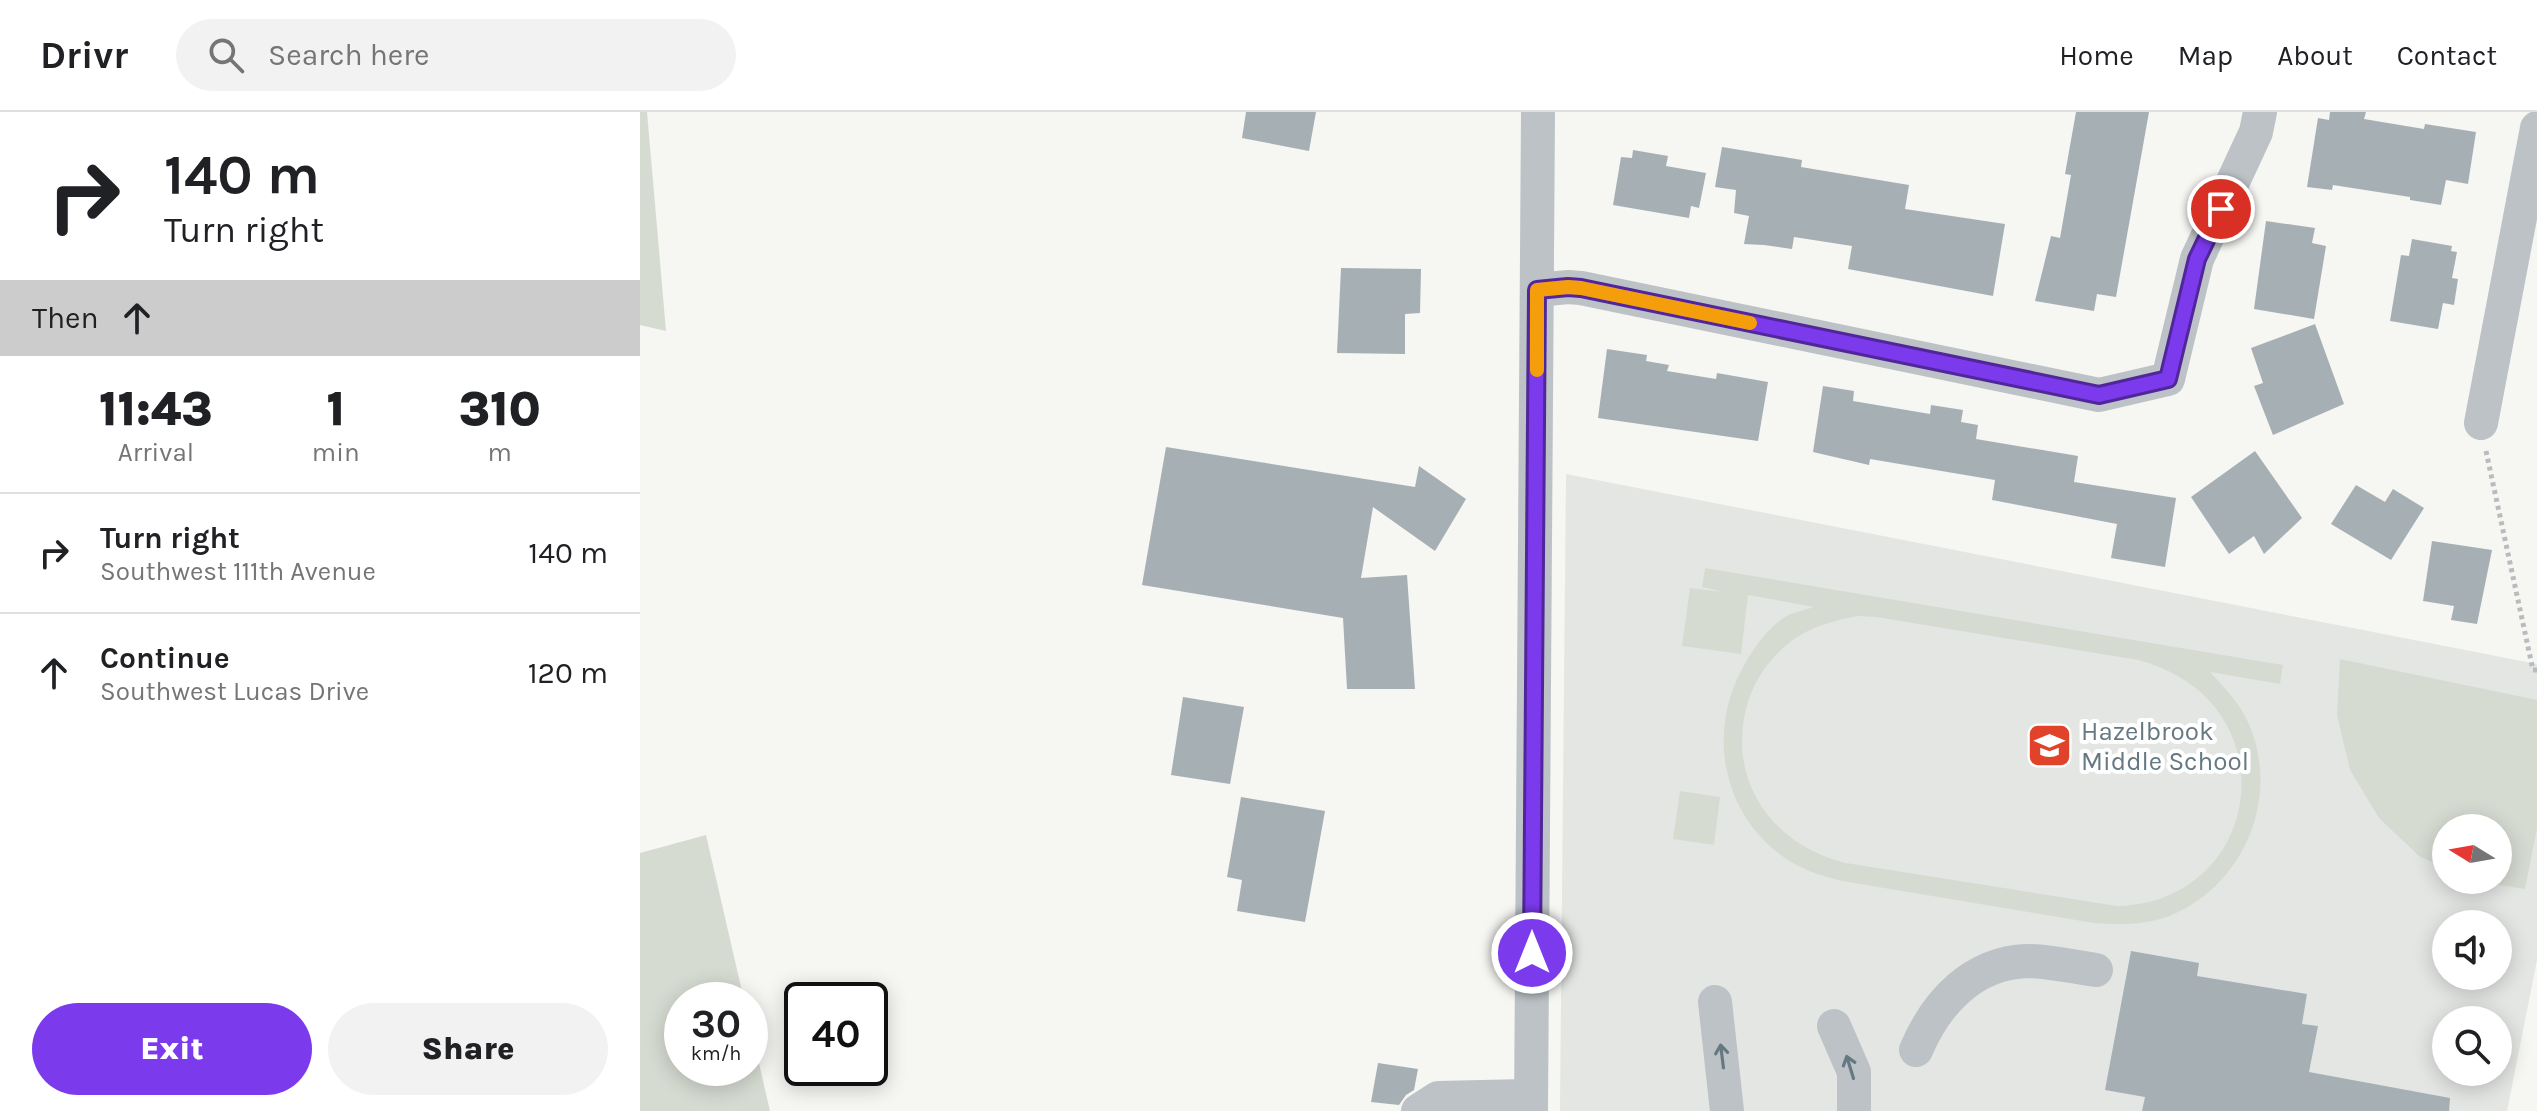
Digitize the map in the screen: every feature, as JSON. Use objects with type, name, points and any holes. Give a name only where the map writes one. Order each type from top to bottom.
[{"type":"street","points":[[1418,1111],[1438,1098],[1531,1104],[1538,112]]},
{"type":"street","points":[[1537,290],[1581,288],[2099,395],[2168,379],[2197,259],[2256,132],[2260,112]]},
{"type":"street","points":[[2481,423],[2537,128]]},
{"type":"street","points":[[1916,1050],[1927,1025],[1945,1000],[1973,976],[1995,966],[2028,961],[2096,970]]},
{"type":"street","points":[[1715,1002],[1727,1111]]},
{"type":"street","points":[[1834,1026],[1854,1072],[1854,1111]]},
{"type":"path","points":[[2481,423],[2529,655],[2533,670],[2537,670]]},
{"type":"shaded area","points":[[640,112],[647,112],[666,331],[640,325]]},
{"type":"shaded area","name":"Hazelbrook Middle School","points":[[1566,474],[2537,664],[2537,960],[2512,1086],[2512,1006],[2432,1006],[2432,1086],[2512,1086],[2507,1111],[1560,1111]]},
{"type":"shaded area","points":[[1705,568],[2283,665],[2280,684],[2210,672],[2243,713],[2257,749],[2261,778],[2258,808],[2249,836],[2236,862],[2217,885],[2194,903],[2167,917],[2131,924],[2094,923],[1842,881],[1805,869],[1764,841],[1748,821],[1736,799],[1724,749],[1730,698],[1748,658],[1771,628],[1785,617],[1814,607],[1748,595],[1741,654],[1682,646],[1690,588],[1723,592],[1702,587]],"holes":[[[1857,616],[2138,660],[2187,682],[2220,715],[2238,755],[2241,797],[2229,837],[2204,872],[2167,896],[2117,906],[1846,863],[1819,854],[1796,841],[1776,824],[1760,804],[1749,782],[1743,757],[1743,730],[1751,693],[1770,662],[1798,637],[1839,620]]]},
{"type":"shaded area","points":[[2340,659],[2537,700],[2537,829],[2525,889],[2512,887],[2512,814],[2432,814],[2432,862],[2419,856],[2379,818],[2350,770],[2337,715]]},
{"type":"shaded area","points":[[1680,791],[1720,797],[1714,845],[1673,839]]},
{"type":"shaded area","points":[[706,835],[740,982],[664,982],[664,1086],[764,1086],[770,1111],[640,1111],[640,853]]},
{"type":"building","points":[[1246,112],[1316,112],[1309,151],[1242,138]]},
{"type":"building","points":[[2076,112],[2149,112],[2116,297],[2097,294],[2094,311],[2035,301],[2051,236],[2060,238],[2071,175],[2065,174]]},
{"type":"building","points":[[2330,112],[2366,112],[2364,119],[2424,129],[2425,124],[2476,132],[2468,184],[2446,180],[2441,205],[2333,185],[2332,190],[2307,187],[2318,118],[2329,120]]},
{"type":"building","points":[[1722,147],[1802,160],[1801,167],[1909,185],[1905,209],[2005,224],[1993,296],[1848,269],[1852,246],[1794,237],[1792,249],[1744,244],[1749,216],[1734,213],[1736,190],[1715,187]]},
{"type":"building","points":[[1633,150],[1668,156],[1666,166],[1706,173],[1699,208],[1691,206],[1689,218],[1613,205],[1621,157],[1632,158]]},
{"type":"building","points":[[2266,221],[2315,228],[2312,243],[2326,246],[2314,319],[2254,309]]},
{"type":"building","points":[[2412,239],[2452,246],[2451,251],[2457,252],[2452,278],[2458,279],[2454,305],[2443,303],[2438,329],[2390,321],[2401,255],[2409,256]]},
{"type":"building","points":[[1341,268],[1421,269],[1420,313],[1405,314],[1405,354],[1337,353]]},
{"type":"building","points":[[2315,324],[2344,404],[2273,435],[2254,386],[2263,383],[2251,348]]},
{"type":"building","points":[[1607,349],[1647,355],[1646,361],[1669,365],[1667,371],[1716,379],[1717,373],[1768,382],[1758,441],[1598,418]]},
{"type":"building","points":[[1823,386],[1854,391],[1853,401],[1930,414],[1931,405],[1963,410],[1961,422],[1978,425],[1976,439],[2078,456],[2074,482],[2176,498],[2165,567],[2111,558],[2117,524],[1992,500],[1995,480],[1870,459],[1869,465],[1813,452]]},
{"type":"building","points":[[1166,447],[1415,487],[1419,466],[1466,499],[1435,551],[1373,507],[1361,578],[1407,575],[1415,689],[1347,689],[1343,618],[1142,585]]},
{"type":"building","points":[[2255,451],[2302,518],[2264,554],[2254,536],[2229,554],[2191,497]]},
{"type":"building","points":[[2356,485],[2385,502],[2393,489],[2424,508],[2391,560],[2331,524]]},
{"type":"building","points":[[2432,541],[2492,550],[2477,624],[2451,620],[2454,606],[2423,601]]},
{"type":"building","points":[[1183,697],[1244,707],[1230,784],[1171,775]]},
{"type":"building","points":[[1241,797],[1325,811],[1305,922],[1237,911],[1242,880],[1227,877]]},
{"type":"building","points":[[2131,951],[2199,963],[2197,976],[2307,994],[2302,1024],[2318,1026],[2309,1072],[2450,1098],[2449,1111],[2142,1111],[2145,1097],[2105,1090]]},
{"type":"building","points":[[1378,1063],[1418,1069],[1414,1090],[1399,1105],[1371,1102]]},
{"type":"slow traffic","points":[[1537,370],[1537,290],[1581,288],[1750,323]]},
{"type":"place","name":"Hazelbrook Middle School","points":[[2050,746]]},
{"type":"route","points":[[1532,953],[1537,290],[1581,288],[2099,395],[2168,379],[2197,259],[2221,209]]}]
